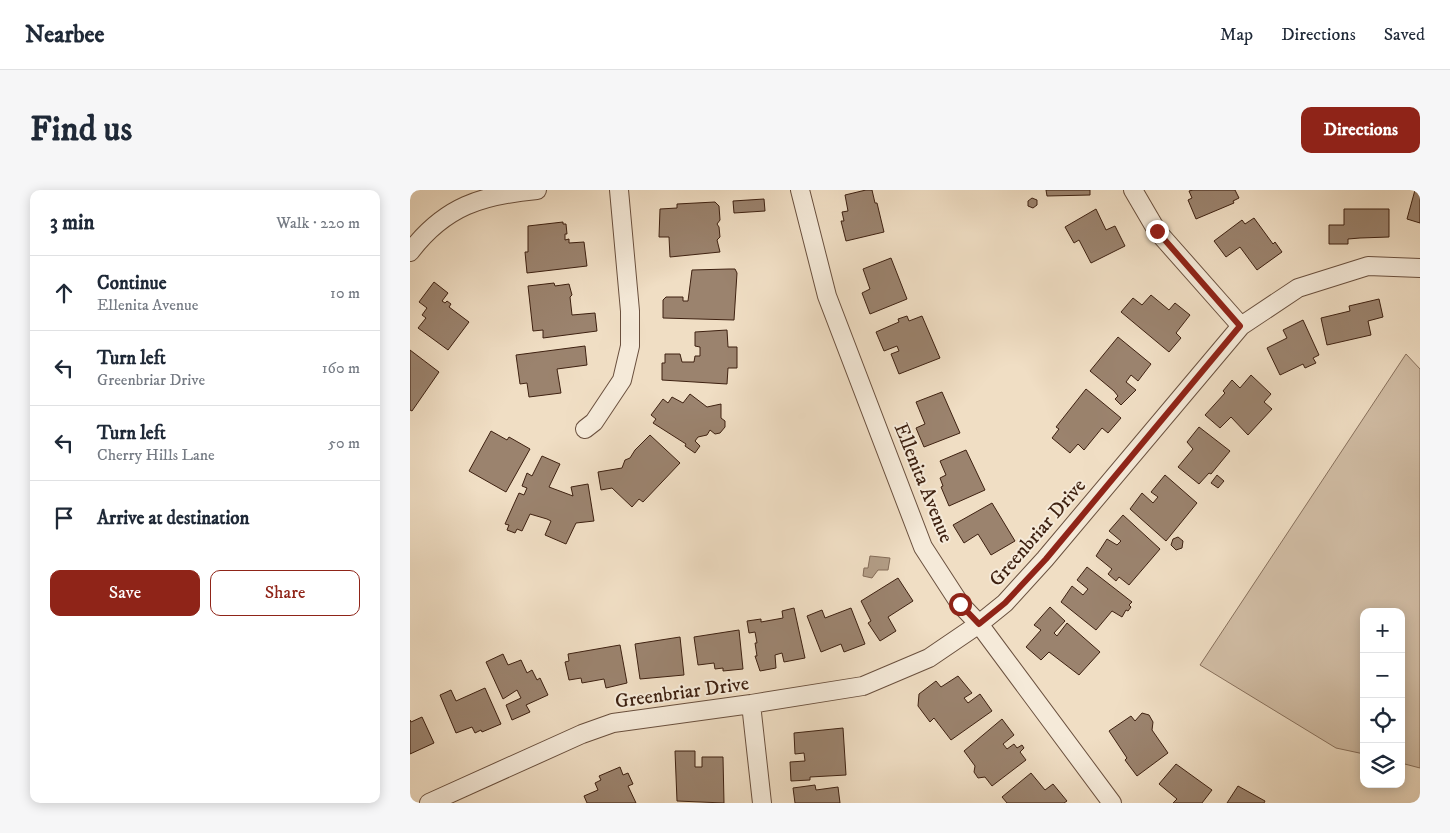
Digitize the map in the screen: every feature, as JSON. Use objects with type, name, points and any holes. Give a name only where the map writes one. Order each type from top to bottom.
[{"type":"street","points":[[410,252],[422,236],[461,206],[513,192],[537,190]]},
{"type":"street","points":[[585,429],[594,422],[622,380],[630,346],[630,311],[620,190]]},
{"type":"street","name":"Ellenita Avenue","points":[[800,190],[827,296],[923,547],[960,604],[979,624],[1112,803]]},
{"type":"street","points":[[1133,190],[1157,231],[1240,326]]},
{"type":"street","name":"Greenbriar Drive","points":[[429,803],[582,734],[613,723],[863,686],[929,658],[979,624],[1005,603],[1046,559],[1240,326],[1298,288],[1368,266],[1420,268]]},
{"type":"street","points":[[751,704],[762,803]]},
{"type":"shaded area","points":[[1406,354],[1420,369],[1420,768],[1405,764],[1405,608],[1360,608],[1360,753],[1336,748],[1200,665]]},
{"type":"shaded area","points":[[870,556],[890,558],[888,570],[878,570],[872,578],[863,576],[864,568],[868,568]]},
{"type":"building","points":[[872,190],[884,232],[846,241],[841,221],[844,221],[842,212],[848,211],[845,195]]},
{"type":"building","points":[[1046,190],[1090,190],[1090,195],[1047,196]]},
{"type":"building","points":[[1235,190],[1239,198],[1233,201],[1234,203],[1196,219],[1188,200],[1192,198],[1189,191]]},
{"type":"building","points":[[1415,190],[1420,190],[1420,223],[1407,219]]},
{"type":"building","points":[[1032,198],[1037,200],[1037,205],[1033,208],[1028,206],[1028,201]]},
{"type":"building","points":[[764,199],[765,211],[734,213],[733,201]]},
{"type":"building","points":[[715,202],[719,206],[720,220],[717,224],[720,237],[717,240],[720,252],[670,257],[669,237],[659,237],[660,209],[677,208],[677,204]]},
{"type":"building","points":[[1096,209],[1106,230],[1115,226],[1125,246],[1091,263],[1079,240],[1074,243],[1065,227]]},
{"type":"building","points":[[1344,209],[1389,209],[1389,237],[1348,239],[1348,244],[1329,244],[1329,225],[1344,225]]},
{"type":"building","points":[[1254,218],[1273,244],[1275,242],[1282,252],[1257,270],[1240,247],[1226,257],[1214,241],[1242,220],[1245,224]]},
{"type":"building","points":[[563,222],[563,224],[566,224],[567,234],[565,234],[565,240],[569,239],[569,243],[584,242],[587,266],[527,273],[525,252],[528,252],[528,226]]},
{"type":"building","points":[[891,258],[907,299],[870,314],[862,293],[870,289],[863,269]]},
{"type":"building","points":[[735,269],[737,273],[734,320],[663,318],[663,300],[666,297],[683,297],[683,301],[688,301],[692,270]]},
{"type":"building","points":[[434,282],[448,293],[442,301],[445,303],[447,301],[451,304],[449,307],[469,322],[448,350],[418,328],[426,318],[422,315],[427,308],[419,302]]},
{"type":"building","points":[[554,283],[555,286],[569,284],[572,295],[570,297],[572,315],[595,313],[597,331],[543,338],[543,330],[533,331],[528,286]]},
{"type":"building","points":[[1151,295],[1169,310],[1175,303],[1190,315],[1176,333],[1181,338],[1169,352],[1121,312],[1133,298],[1142,305]]},
{"type":"building","points":[[1379,299],[1383,317],[1368,321],[1371,335],[1327,345],[1321,318],[1350,311],[1349,306]]},
{"type":"building","points":[[907,316],[909,321],[922,316],[940,358],[899,374],[891,354],[899,351],[897,346],[884,351],[876,332],[899,322],[898,319]]},
{"type":"building","points":[[1303,320],[1319,355],[1313,358],[1316,363],[1305,368],[1303,364],[1280,375],[1267,348],[1287,338],[1283,330]]},
{"type":"building","points":[[727,330],[728,347],[737,347],[737,368],[728,368],[727,384],[662,380],[662,363],[665,363],[665,354],[680,354],[682,362],[694,362],[695,356],[700,356],[700,347],[695,346],[695,332]]},
{"type":"building","points":[[1118,337],[1151,364],[1138,381],[1131,375],[1126,382],[1136,390],[1121,405],[1115,399],[1118,396],[1114,391],[1090,371]]},
{"type":"building","points":[[585,346],[587,365],[557,369],[561,393],[529,397],[527,383],[520,384],[516,355]]},
{"type":"building","points":[[410,350],[439,372],[412,411],[410,410]]},
{"type":"building","points":[[1251,375],[1271,394],[1264,402],[1272,409],[1248,435],[1231,417],[1220,428],[1205,415],[1225,393],[1223,391],[1232,380],[1240,388]]},
{"type":"building","points":[[1086,389],[1121,418],[1108,433],[1102,428],[1084,450],[1078,444],[1070,453],[1052,438],[1059,429],[1056,427]]},
{"type":"building","points":[[942,392],[960,433],[924,447],[916,428],[925,424],[916,402]]},
{"type":"building","points":[[690,394],[707,407],[721,404],[721,418],[725,421],[725,427],[720,433],[715,434],[710,430],[707,435],[698,437],[695,441],[700,446],[695,453],[685,446],[686,444],[653,423],[656,419],[651,415],[663,399],[668,403],[672,397],[683,403]]},
{"type":"building","points":[[1199,427],[1230,451],[1211,474],[1209,473],[1199,484],[1178,467],[1193,449],[1187,442]]},
{"type":"building","points":[[491,431],[507,440],[509,437],[530,449],[506,492],[469,471]]},
{"type":"building","points":[[650,435],[680,463],[643,502],[639,499],[632,507],[612,488],[601,490],[598,472],[622,468],[625,460],[630,458]]},
{"type":"building","points":[[966,450],[985,490],[949,506],[941,487],[943,486],[940,478],[946,475],[940,461]]},
{"type":"building","points":[[542,456],[560,464],[549,487],[573,496],[571,487],[588,484],[594,521],[576,523],[566,544],[545,535],[551,521],[547,519],[530,514],[522,531],[517,529],[515,533],[507,530],[509,525],[505,524],[519,493],[524,495],[527,488],[522,486],[527,473],[532,476]]},
{"type":"building","points":[[1165,475],[1197,503],[1166,541],[1130,509],[1142,493],[1153,503],[1158,497],[1151,492]]},
{"type":"building","points":[[1217,475],[1224,481],[1218,488],[1211,483]]},
{"type":"building","points":[[992,503],[1015,541],[991,555],[978,534],[964,543],[953,525]]},
{"type":"building","points":[[1123,515],[1160,549],[1129,585],[1119,577],[1116,581],[1108,574],[1112,569],[1096,556],[1107,539],[1117,545],[1121,541],[1109,531]]},
{"type":"building","points":[[1178,537],[1183,541],[1182,548],[1176,550],[1171,545],[1173,539]]},
{"type":"building","points":[[1087,567],[1132,602],[1129,605],[1131,607],[1128,611],[1126,610],[1122,617],[1112,611],[1096,630],[1061,602],[1072,586],[1083,595],[1088,589],[1077,580]]},
{"type":"building","points":[[898,578],[913,601],[888,617],[896,631],[880,641],[868,623],[871,621],[861,601]]},
{"type":"building","points":[[1050,607],[1065,621],[1054,633],[1057,636],[1067,623],[1100,652],[1079,675],[1049,652],[1041,660],[1026,647],[1041,630],[1034,625]]},
{"type":"building","points":[[794,608],[805,658],[784,662],[782,653],[775,655],[776,668],[760,671],[755,656],[757,656],[755,643],[757,643],[755,632],[749,633],[747,621],[761,619],[761,622],[783,618],[782,611]]},
{"type":"building","points":[[851,608],[865,644],[844,652],[841,644],[821,652],[807,616],[822,610],[825,618]]},
{"type":"building","points":[[739,630],[743,669],[723,671],[723,668],[715,669],[714,663],[698,665],[694,637]]},
{"type":"building","points":[[680,637],[684,675],[640,679],[635,644]]},
{"type":"building","points":[[620,645],[627,683],[606,688],[604,679],[582,683],[581,678],[569,680],[565,662],[569,661],[568,654]]},
{"type":"building","points":[[503,654],[508,665],[521,660],[527,673],[532,670],[537,680],[540,678],[548,695],[526,705],[530,712],[512,720],[506,705],[521,698],[517,690],[503,699],[486,662]]},
{"type":"building","points":[[958,676],[972,693],[964,698],[968,703],[980,694],[992,711],[951,740],[934,718],[930,722],[918,706],[919,694],[936,681],[941,687]]},
{"type":"building","points":[[485,688],[501,724],[482,732],[481,730],[475,733],[472,727],[456,733],[440,695],[451,690],[456,701]]},
{"type":"building","points":[[1142,713],[1149,715],[1153,722],[1152,730],[1168,753],[1137,776],[1125,760],[1127,758],[1109,731],[1131,716],[1135,721]]},
{"type":"building","points":[[422,717],[434,743],[410,754],[410,720],[411,722]]},
{"type":"building","points":[[1002,719],[1014,735],[1003,744],[1007,749],[1014,744],[1017,748],[1022,745],[1024,748],[1020,752],[1026,760],[992,786],[985,777],[978,778],[974,772],[975,766],[964,751]]},
{"type":"building","points":[[843,728],[846,775],[810,777],[810,780],[791,781],[790,762],[805,761],[804,753],[795,754],[794,733]]},
{"type":"building","points":[[675,751],[695,751],[695,767],[702,767],[702,757],[723,757],[724,803],[677,801]]},
{"type":"building","points":[[1176,764],[1212,790],[1202,803],[1173,803],[1177,799],[1159,784]]},
{"type":"building","points":[[620,767],[623,775],[628,773],[633,784],[628,786],[636,803],[587,803],[584,796],[598,790],[595,783],[601,780],[599,776]]},
{"type":"building","points":[[1031,773],[1045,790],[1053,784],[1067,801],[1064,803],[1007,803],[1002,797]]},
{"type":"building","points":[[815,785],[816,790],[838,787],[840,803],[795,803],[793,788]]},
{"type":"building","points":[[1238,786],[1265,801],[1264,803],[1227,803]]},
{"type":"route","points":[[960,604],[979,624],[1005,603],[1046,559],[1240,326],[1157,231]]}]
